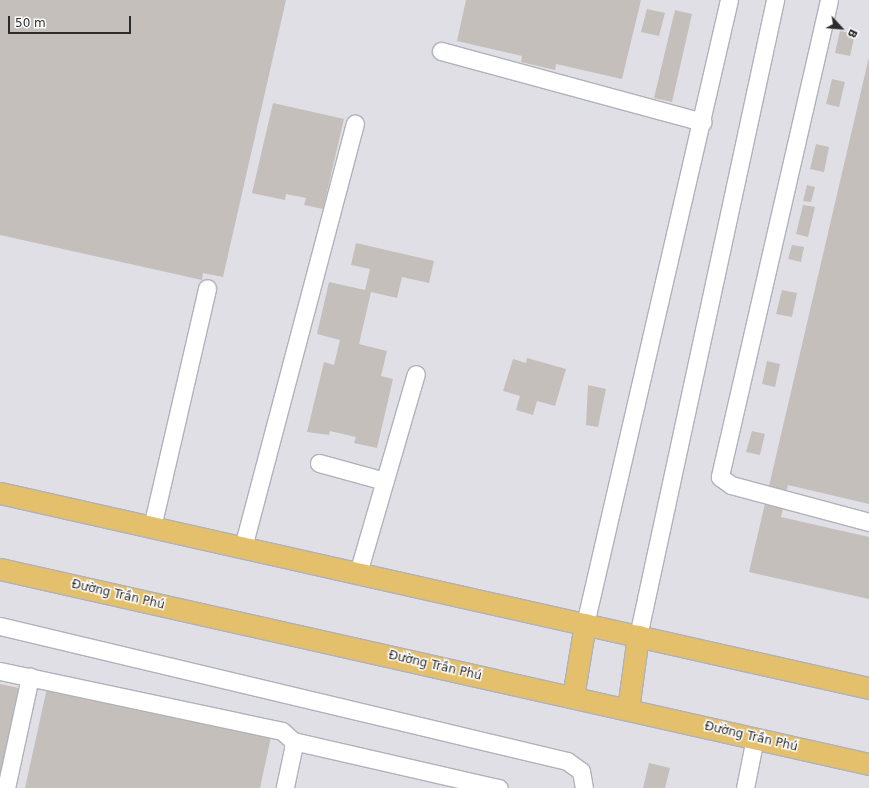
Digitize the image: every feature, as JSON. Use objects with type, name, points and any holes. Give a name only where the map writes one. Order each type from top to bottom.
[{"type":"main road","points":[[0,493],[869,688]]},
{"type":"main road","name":"Đường Trần Phú","points":[[0,569],[869,764]]},
{"type":"main road","points":[[573,697],[584,624]]},
{"type":"main road","points":[[628,709],[638,636]]},
{"type":"street","points":[[584,624],[703,122],[729,0]]},
{"type":"street","points":[[638,636],[776,0]]},
{"type":"street","points":[[828,0],[720,477],[731,485],[869,522]]},
{"type":"street","points":[[442,51],[703,122]]},
{"type":"street","points":[[243,547],[355,124]]},
{"type":"street","points":[[152,527],[207,288]]},
{"type":"street","points":[[358,573],[416,374]]},
{"type":"street","points":[[319,463],[386,481]]},
{"type":"street","points":[[0,626],[567,760],[581,771],[584,788]]},
{"type":"street","points":[[0,671],[282,730],[293,741],[499,788]]},
{"type":"street","points":[[6,788],[30,677]]},
{"type":"street","points":[[745,788],[755,738]]},
{"type":"street","points":[[285,788],[293,741]]},
{"type":"shaded area","points":[[0,0],[869,0],[869,788],[0,788]]},
{"type":"building","points":[[0,0],[286,0],[223,277],[203,273],[202,280],[0,235]]},
{"type":"building","points":[[466,0],[641,0],[622,79],[556,64],[555,70],[521,62],[522,56],[457,41]]},
{"type":"building","points":[[647,9],[665,13],[659,36],[641,32]]},
{"type":"building","points":[[675,10],[692,14],[672,102],[654,98]]},
{"type":"building","points":[[840,31],[855,34],[850,56],[835,53]]},
{"type":"building","points":[[869,57],[869,504],[788,485],[781,517],[869,537],[869,599],[749,572]]},
{"type":"building","points":[[832,79],[845,82],[839,107],[826,104]]},
{"type":"building","points":[[273,103],[344,119],[323,209],[304,205],[306,198],[286,194],[285,200],[252,193]]},
{"type":"building","points":[[816,144],[829,147],[824,172],[810,169]]},
{"type":"building","points":[[807,185],[815,187],[811,202],[803,201]]},
{"type":"building","points":[[803,205],[815,207],[808,237],[796,234]]},
{"type":"building","points":[[356,243],[434,261],[429,283],[402,277],[397,298],[371,292],[359,344],[387,351],[381,376],[393,379],[377,448],[354,443],[356,437],[330,431],[329,435],[307,432],[324,362],[334,365],[340,340],[317,334],[329,282],[365,290],[370,269],[351,265]]},
{"type":"building","points":[[792,245],[804,247],[801,262],[788,259]]},
{"type":"building","points":[[782,290],[797,293],[792,317],[776,314]]},
{"type":"building","points":[[527,358],[566,369],[555,406],[537,401],[533,415],[516,410],[520,396],[503,391],[513,359],[526,363]]},
{"type":"building","points":[[767,361],[780,364],[775,387],[762,384]]},
{"type":"building","points":[[588,385],[606,389],[598,427],[586,425]]},
{"type":"building","points":[[752,431],[765,434],[760,455],[746,452]]},
{"type":"building","points":[[0,684],[23,689],[0,784]]},
{"type":"building","points":[[47,688],[271,737],[260,788],[25,788]]},
{"type":"building","points":[[649,763],[670,768],[665,788],[643,788]]}]
